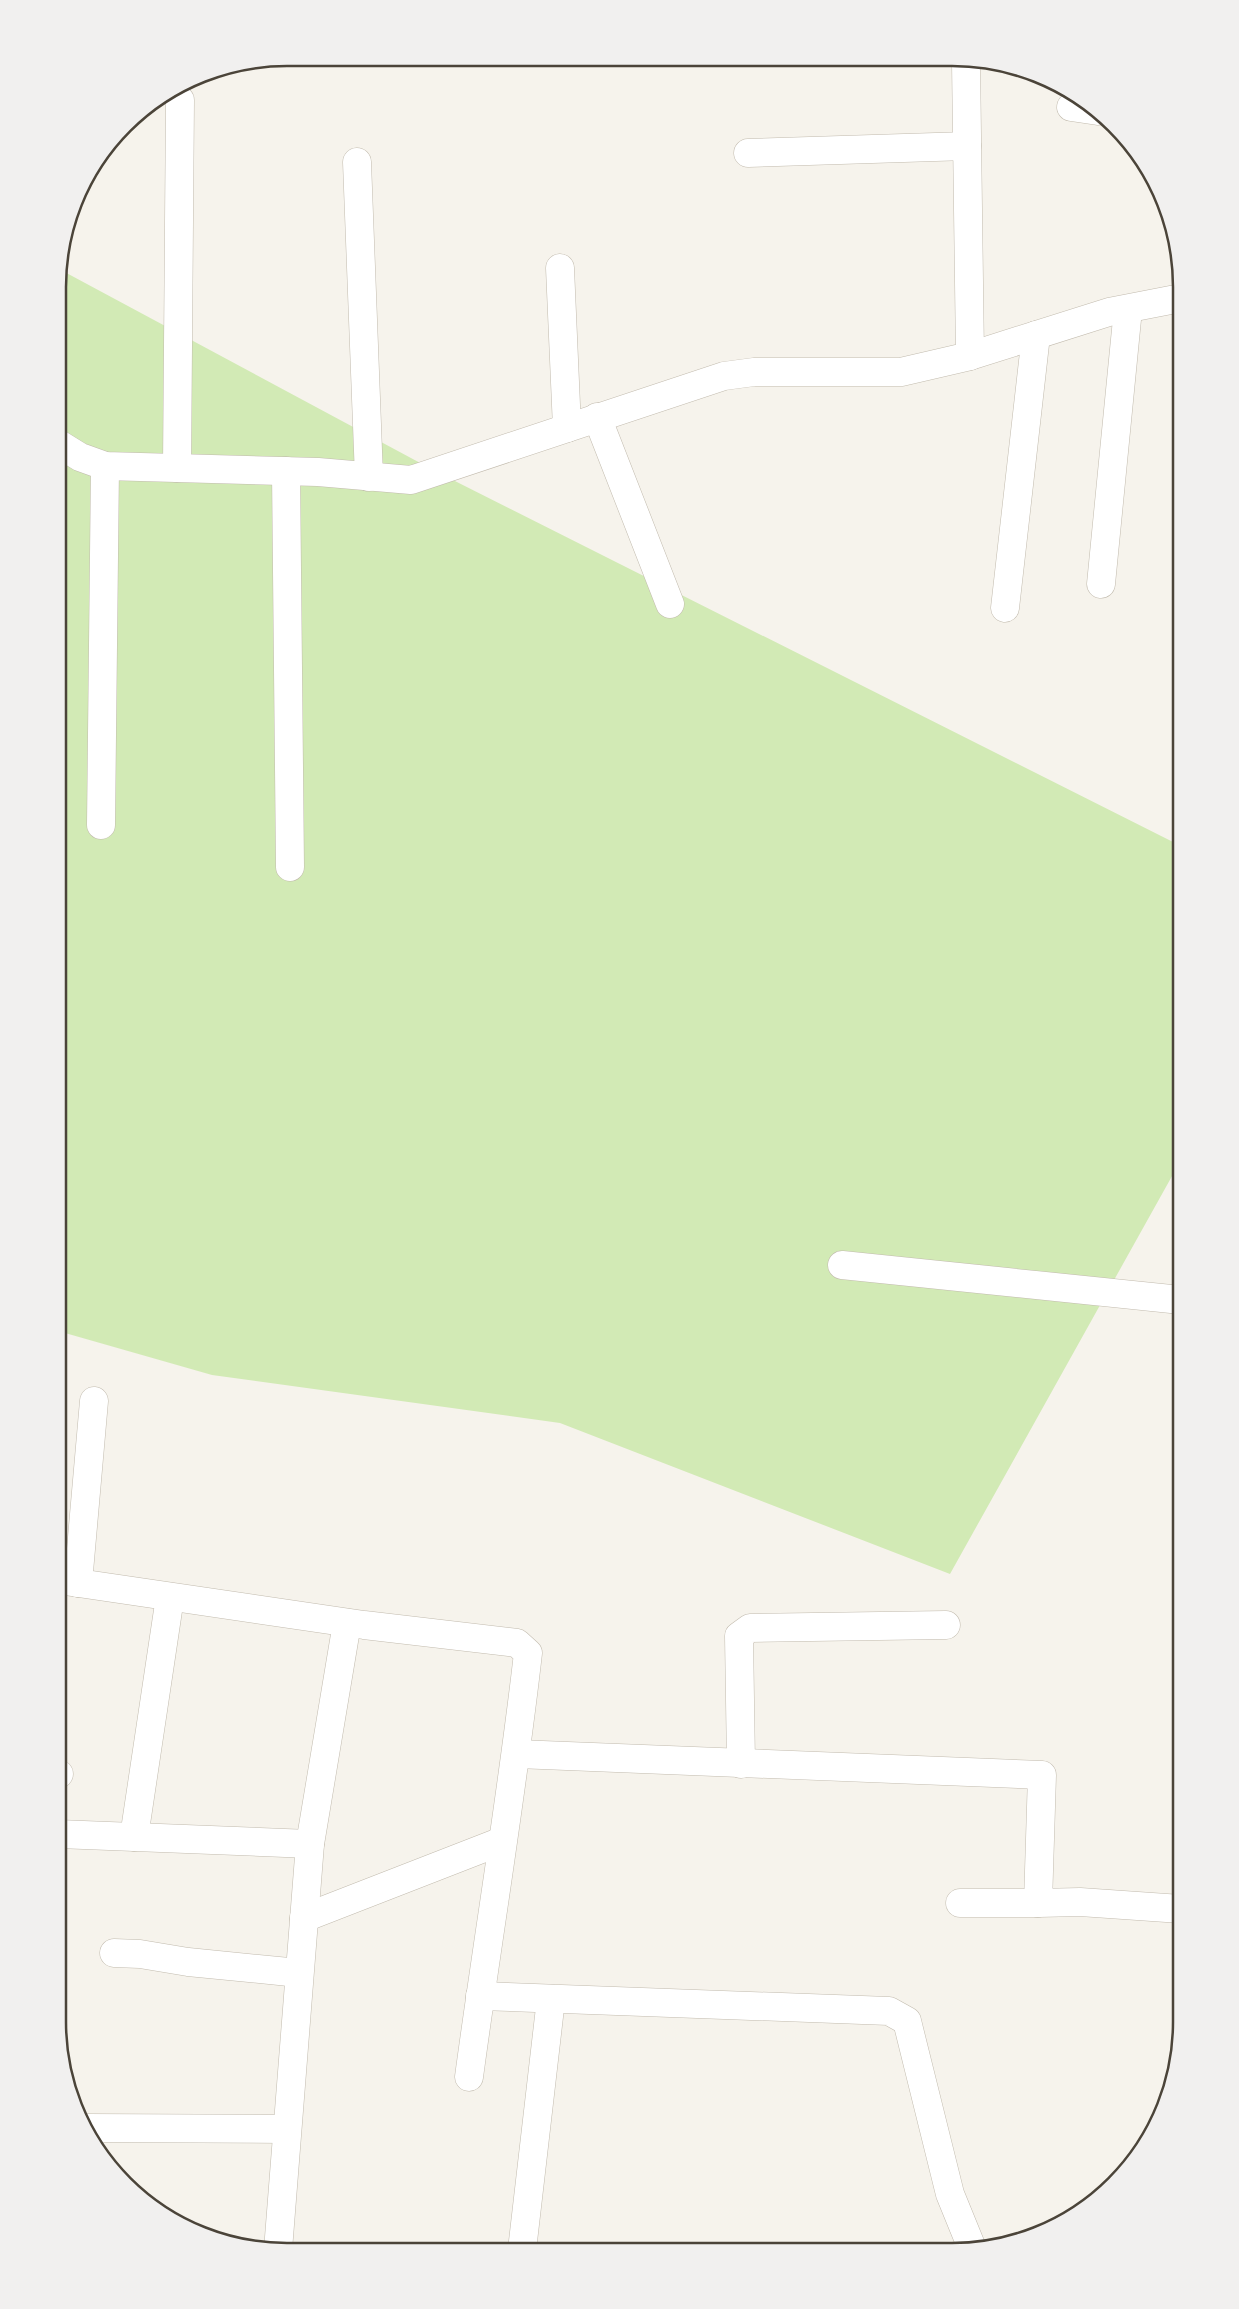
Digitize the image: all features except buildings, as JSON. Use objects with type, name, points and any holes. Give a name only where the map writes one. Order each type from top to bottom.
[{"type":"street","points":[[966,67],[970,356]]},
{"type":"street","points":[[177,468],[180,100]]},
{"type":"street","points":[[1071,108],[1082,109]]},
{"type":"street","points":[[748,153],[967,146]]},
{"type":"street","points":[[357,162],[370,476]]},
{"type":"street","points":[[560,268],[566,428]]},
{"type":"street","points":[[66,449],[80,458],[105,466],[286,471],[411,480],[724,376],[754,372],[901,372],[970,356],[1109,312],[1173,300]]},
{"type":"street","points":[[1101,584],[1128,309]]},
{"type":"street","points":[[1005,608],[1036,336]]},
{"type":"street","points":[[598,418],[670,604]]},
{"type":"street","points":[[101,825],[105,466]]},
{"type":"street","points":[[286,471],[290,867]]},
{"type":"street","points":[[842,1265],[1173,1299]]},
{"type":"street","points":[[94,1401],[68,1581],[347,1623],[517,1643],[528,1653],[517,1754],[502,1841],[469,2077]]},
{"type":"street","points":[[134,1837],[170,1597]]},
{"type":"street","points":[[279,2242],[310,1844],[347,1623]]},
{"type":"street","points":[[741,1764],[739,1636],[750,1628],[946,1625]]},
{"type":"street","points":[[517,1754],[1042,1775],[1038,1903]]},
{"type":"street","points":[[66,1834],[310,1844]]},
{"type":"street","points":[[304,1918],[502,1841]]},
{"type":"street","points":[[960,1903],[1080,1902],[1173,1908]]},
{"type":"street","points":[[114,1953],[140,1954],[188,1962],[299,1973]]},
{"type":"street","points":[[480,1996],[890,2011],[907,2021],[950,2194],[969,2242]]},
{"type":"street","points":[[523,2243],[552,1999]]},
{"type":"street","points":[[94,2128],[287,2129]]},
{"type":"green space","points":[[67,273],[437,472],[1173,842],[1173,1174],[950,1574],[560,1423],[212,1375],[66,1333]]}]
